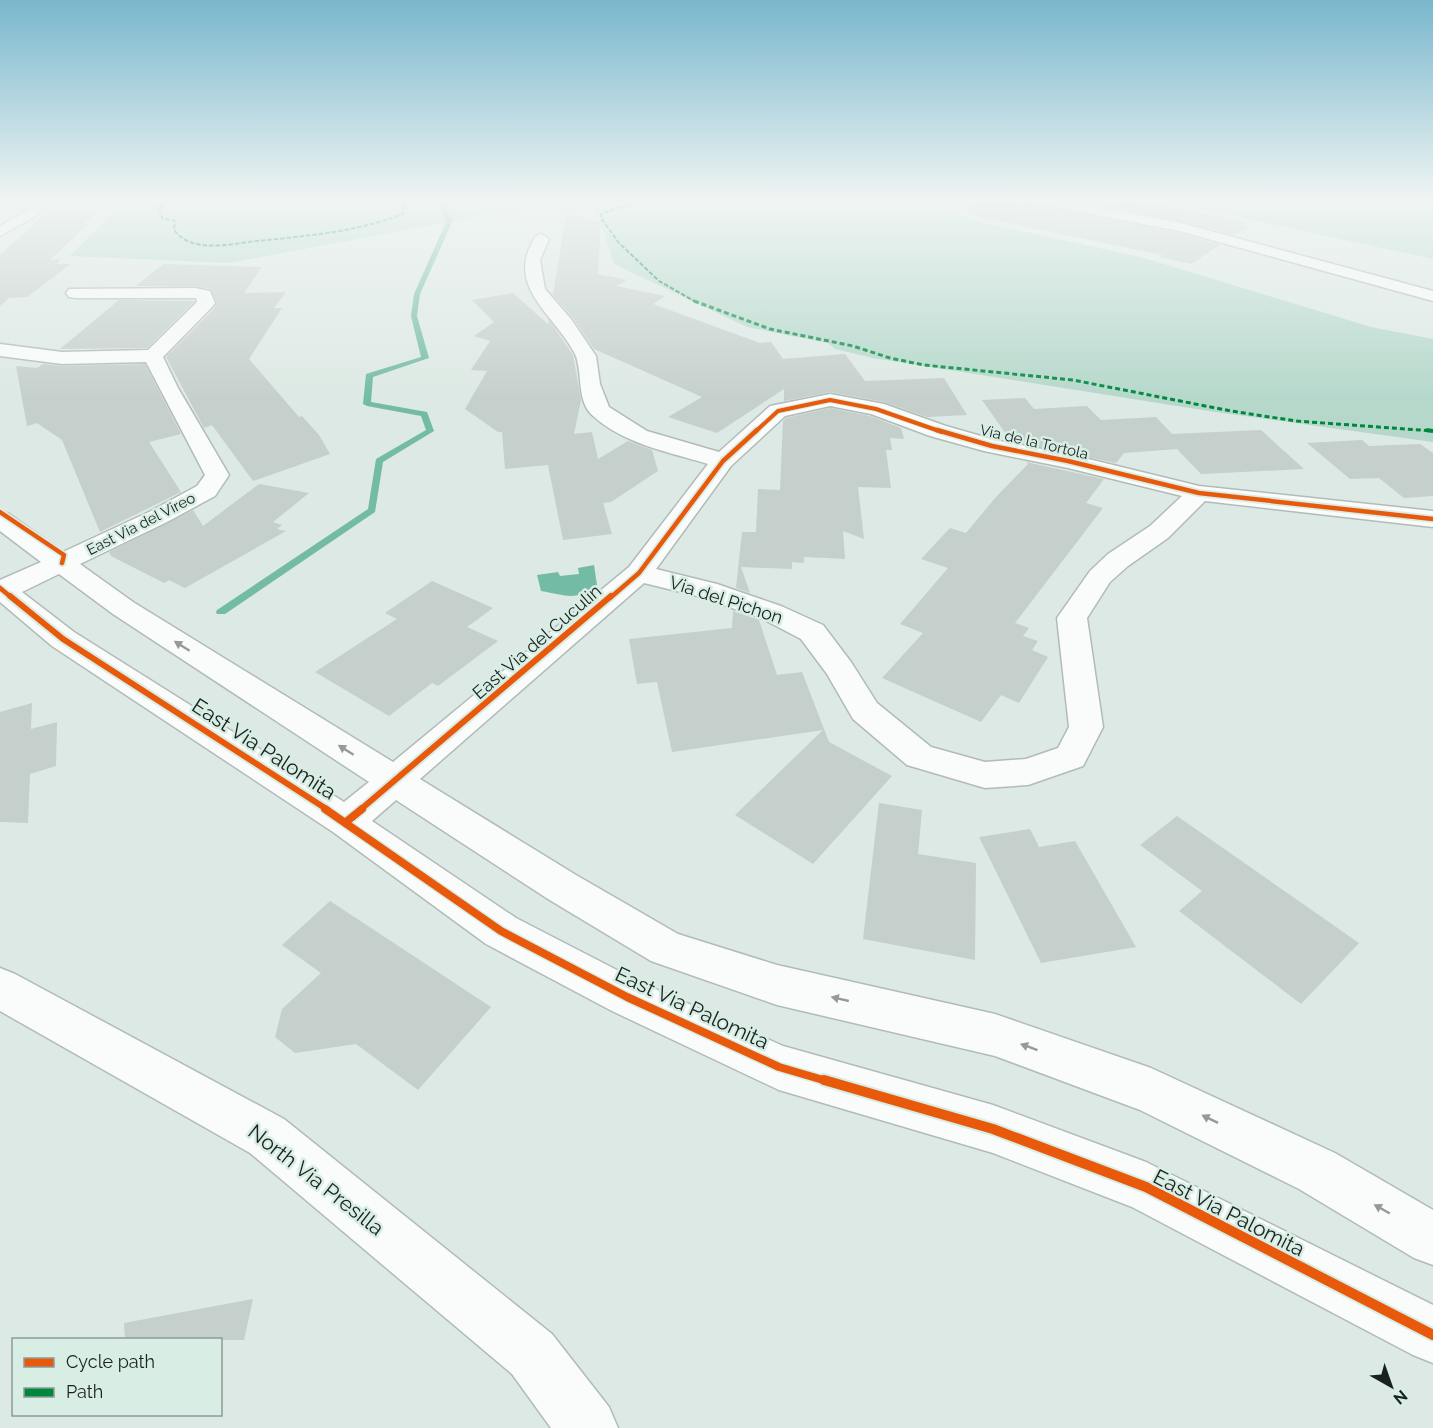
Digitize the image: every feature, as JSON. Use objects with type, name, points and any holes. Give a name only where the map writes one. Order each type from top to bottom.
[{"type":"street","points":[[533,267],[537,290],[565,323],[586,356],[590,384],[599,410],[639,436],[723,461]]},
{"type":"street","points":[[1320,267],[1406,291],[1433,296]]},
{"type":"street","points":[[0,350],[62,358],[153,356],[206,303],[204,295],[195,292],[75,293]]},
{"type":"street","name":"East Via del Vireo","points":[[1,589],[158,517],[206,490],[217,475],[168,388],[153,356]]},
{"type":"street","name":"Via de la Tortola","points":[[723,461],[778,411],[830,400],[876,409],[938,431],[992,446],[1068,461],[1199,492],[1433,519]]},
{"type":"street","name":"East Via del Cuculin","points":[[346,822],[396,782],[639,573],[723,461]]},
{"type":"street","name":"Via del Pichon","points":[[639,573],[707,590],[771,612],[812,632],[840,669],[866,711],[920,756],[986,775],[1028,772],[1071,757],[1086,727],[1072,618],[1100,577],[1118,560],[1159,532],[1199,492]]},
{"type":"street","points":[[0,519],[123,608],[562,888],[666,948],[777,985],[995,1035],[1151,1091],[1317,1171],[1433,1239]]},
{"type":"street","name":"East Via Palomita","points":[[1,589],[63,639],[346,822],[501,931],[627,996],[779,1067],[993,1129],[1146,1187],[1433,1335]]},
{"type":"street","name":"North Via Presilla","points":[[0,988],[267,1136],[532,1354],[588,1428]]},
{"type":"shaded area","points":[[620,267],[1172,267],[1371,327],[1433,339],[1433,442],[1209,411],[873,358],[835,349],[828,343],[747,327]]},
{"type":"shaded area","points":[[594,565],[597,585],[583,594],[570,596],[541,591],[537,575],[558,572],[560,576],[579,574],[578,568]]},
{"type":"building","points":[[0,267],[67,267],[27,297],[9,298],[0,306]]},
{"type":"building","points":[[160,267],[262,267],[244,293],[286,292],[274,308],[282,308],[249,359],[299,417],[302,416],[319,435],[330,454],[253,481],[212,425],[204,428],[166,357],[214,309],[217,302],[210,289],[195,286],[136,286]]},
{"type":"building","points":[[558,267],[598,267],[598,274],[627,280],[616,286],[665,296],[653,304],[760,343],[771,342],[783,359],[845,354],[865,381],[944,378],[967,415],[927,417],[884,402],[830,392],[784,401],[784,389],[717,433],[668,417],[702,397],[594,349],[573,318],[553,295]]},
{"type":"building","points":[[513,293],[548,324],[549,320],[573,355],[581,400],[574,434],[592,432],[598,459],[628,441],[652,450],[658,471],[611,502],[603,503],[612,534],[563,540],[548,465],[505,469],[502,432],[498,432],[465,409],[487,371],[471,370],[490,341],[474,336],[494,322],[472,300]]},
{"type":"building","points":[[119,300],[195,301],[147,348],[60,349]]},
{"type":"building","points":[[43,364],[62,366],[145,364],[181,434],[149,442],[181,492],[100,532],[62,440],[37,423],[27,426],[16,366],[37,368]]},
{"type":"building","points":[[1025,398],[1034,409],[1087,406],[1101,420],[1156,417],[1172,434],[1261,430],[1304,469],[1201,474],[1177,449],[1124,453],[1116,463],[1011,441],[982,400]]},
{"type":"building","points":[[830,408],[870,416],[901,428],[904,439],[890,438],[892,450],[886,450],[891,488],[858,487],[864,539],[843,531],[845,559],[804,557],[804,563],[792,562],[792,569],[741,567],[750,593],[736,588],[742,532],[756,532],[758,489],[780,490],[783,421],[786,418]]},
{"type":"building","points":[[1362,440],[1369,446],[1420,444],[1433,453],[1433,496],[1404,498],[1379,478],[1350,479],[1307,443]]},
{"type":"building","points":[[1026,462],[1104,479],[1086,503],[1103,508],[1015,623],[1029,628],[1023,636],[1038,641],[1032,650],[1048,657],[1019,703],[1001,695],[981,722],[882,678],[923,633],[900,624],[948,568],[921,559],[950,528],[966,533],[1028,464]]},
{"type":"building","points":[[259,484],[309,493],[273,522],[282,525],[277,529],[286,531],[185,588],[169,580],[164,583],[111,556],[109,552],[193,510],[203,526]]},
{"type":"building","points":[[432,581],[493,608],[467,627],[498,641],[438,686],[432,683],[389,716],[315,672],[397,619],[385,613]]},
{"type":"building","points":[[733,611],[759,620],[777,675],[802,672],[829,742],[892,776],[813,864],[735,815],[823,730],[672,752],[657,682],[637,684],[629,639],[732,628]]},
{"type":"building","points":[[32,703],[31,729],[57,722],[56,766],[30,774],[28,823],[0,822],[0,712]]},
{"type":"building","points":[[879,803],[922,810],[918,854],[976,863],[975,960],[863,939]]},
{"type":"building","points":[[1177,816],[1359,943],[1301,1004],[1179,911],[1202,891],[1140,845]]},
{"type":"building","points":[[1030,829],[1039,847],[1075,841],[1136,947],[1041,963],[979,837]]},
{"type":"building","points":[[330,901],[491,1007],[418,1090],[356,1044],[295,1053],[275,1037],[282,1009],[321,973],[282,945]]},
{"type":"building","points":[[253,1299],[244,1340],[125,1338],[124,1323]]},
{"type":"waterway","points":[[221,612],[372,510],[379,461],[430,431],[424,414],[367,404],[369,376],[425,358],[414,316],[417,294],[429,267]]},
{"type":"marked path","points":[[644,267],[659,281],[696,302],[770,329],[853,346],[890,358],[924,365],[1073,380],[1231,411],[1296,421],[1433,431]]},
{"type":"cycle path","points":[[346,822],[639,573],[723,461],[778,411],[830,400],[876,409],[938,431],[992,446],[1068,461],[1199,493],[1433,519]]},
{"type":"cycle path","points":[[0,512],[64,555],[62,563]]},
{"type":"cycle path","points":[[0,588],[63,639],[346,822],[501,931],[627,997],[779,1067],[993,1129],[1146,1187],[1433,1335]]}]
